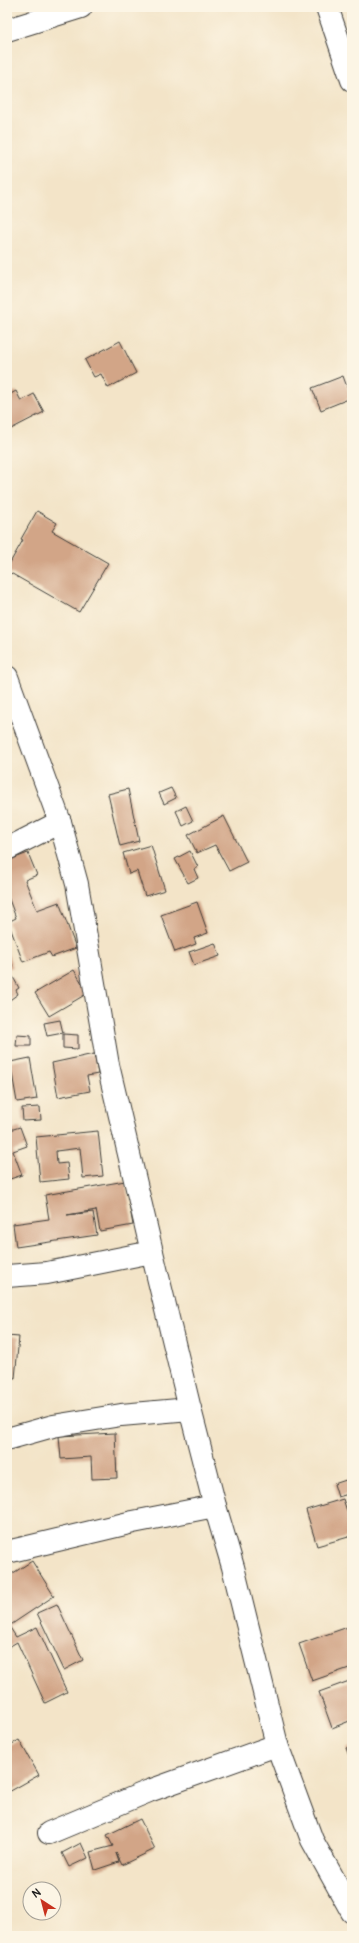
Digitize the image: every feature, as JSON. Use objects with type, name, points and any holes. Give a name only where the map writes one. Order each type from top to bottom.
[{"type":"street","points":[[7,30],[82,7]]},
{"type":"street","points":[[327,7],[352,80]]},
{"type":"street","points":[[7,677],[60,822],[76,884],[108,1065],[190,1409],[215,1506],[233,1567],[277,1745],[312,1840],[352,1912]]},
{"type":"street","points":[[7,849],[60,822]]},
{"type":"street","points":[[7,1276],[47,1273],[152,1252]]},
{"type":"street","points":[[7,1439],[53,1426],[121,1415],[190,1409]]},
{"type":"street","points":[[7,1552],[125,1524],[215,1506]]},
{"type":"street","points":[[49,1833],[148,1791],[277,1745]]},
{"type":"building","points":[[120,341],[136,373],[108,388],[101,374],[94,377],[85,360]]},
{"type":"building","points":[[343,376],[351,398],[321,410],[312,388]]},
{"type":"building","points":[[16,391],[21,401],[34,394],[44,412],[9,430],[7,425],[7,396]]},
{"type":"building","points":[[37,511],[57,523],[52,531],[108,563],[79,612],[7,571],[7,568],[23,540],[21,539]]},
{"type":"building","points":[[171,788],[176,798],[164,804],[159,793]]},
{"type":"building","points":[[128,789],[139,841],[120,846],[108,794]]},
{"type":"building","points":[[186,806],[193,821],[183,826],[176,811]]},
{"type":"building","points":[[224,816],[247,862],[229,871],[215,845],[197,853],[188,835]]},
{"type":"building","points":[[151,845],[165,890],[145,896],[137,871],[129,874],[123,853]]},
{"type":"building","points":[[190,851],[198,867],[194,869],[198,878],[188,883],[175,859]]},
{"type":"building","points":[[28,853],[37,875],[25,880],[37,910],[59,902],[76,948],[52,957],[49,952],[23,962],[8,922],[16,918],[7,894],[7,861]]},
{"type":"building","points":[[197,902],[208,933],[194,938],[196,944],[175,952],[161,915]]},
{"type":"building","points":[[215,943],[220,956],[194,965],[189,952]]},
{"type":"building","points":[[7,952],[13,967],[7,969]]},
{"type":"building","points":[[74,970],[88,993],[49,1016],[35,993]]},
{"type":"building","points":[[13,977],[19,988],[16,990],[18,994],[7,1002],[7,980]]},
{"type":"building","points":[[60,1020],[63,1033],[47,1036],[44,1023]]},
{"type":"building","points":[[63,1034],[78,1035],[78,1049],[63,1048]]},
{"type":"building","points":[[17,1035],[31,1036],[31,1046],[16,1046]]},
{"type":"building","points":[[94,1054],[98,1074],[87,1076],[90,1091],[58,1097],[52,1063]]},
{"type":"building","points":[[30,1058],[37,1099],[17,1102],[10,1062]]},
{"type":"building","points":[[40,1107],[41,1120],[23,1121],[22,1108]]},
{"type":"building","points":[[20,1127],[27,1146],[13,1151],[22,1175],[7,1180],[7,1131]]},
{"type":"building","points":[[98,1131],[103,1176],[83,1178],[80,1148],[56,1151],[57,1164],[67,1163],[69,1179],[40,1182],[36,1137]]},
{"type":"building","points":[[125,1181],[133,1225],[100,1231],[96,1210],[67,1215],[93,1212],[97,1235],[16,1247],[13,1224],[49,1219],[45,1195]]},
{"type":"building","points":[[7,1336],[19,1337],[15,1378],[7,1377]]},
{"type":"building","points":[[115,1433],[117,1478],[92,1479],[91,1457],[61,1459],[59,1436]]},
{"type":"building","points":[[352,1478],[352,1493],[338,1497],[334,1484]]},
{"type":"building","points":[[343,1499],[349,1517],[352,1516],[352,1536],[317,1546],[306,1510]]},
{"type":"building","points":[[32,1561],[54,1596],[9,1626],[16,1637],[37,1627],[67,1692],[45,1703],[17,1642],[7,1648],[7,1577]]},
{"type":"building","points":[[57,1604],[83,1660],[64,1670],[37,1613]]},
{"type":"building","points":[[348,1627],[352,1637],[352,1667],[312,1681],[299,1644]]},
{"type":"building","points":[[352,1680],[352,1720],[332,1728],[319,1692]]},
{"type":"building","points":[[19,1740],[39,1775],[7,1793],[7,1747]]},
{"type":"building","points":[[352,1746],[352,1764],[346,1748]]},
{"type":"building","points":[[140,1819],[155,1849],[122,1865],[116,1853],[119,1862],[95,1870],[90,1852],[113,1846],[107,1835]]},
{"type":"building","points":[[81,1843],[88,1858],[69,1867],[62,1853]]}]
